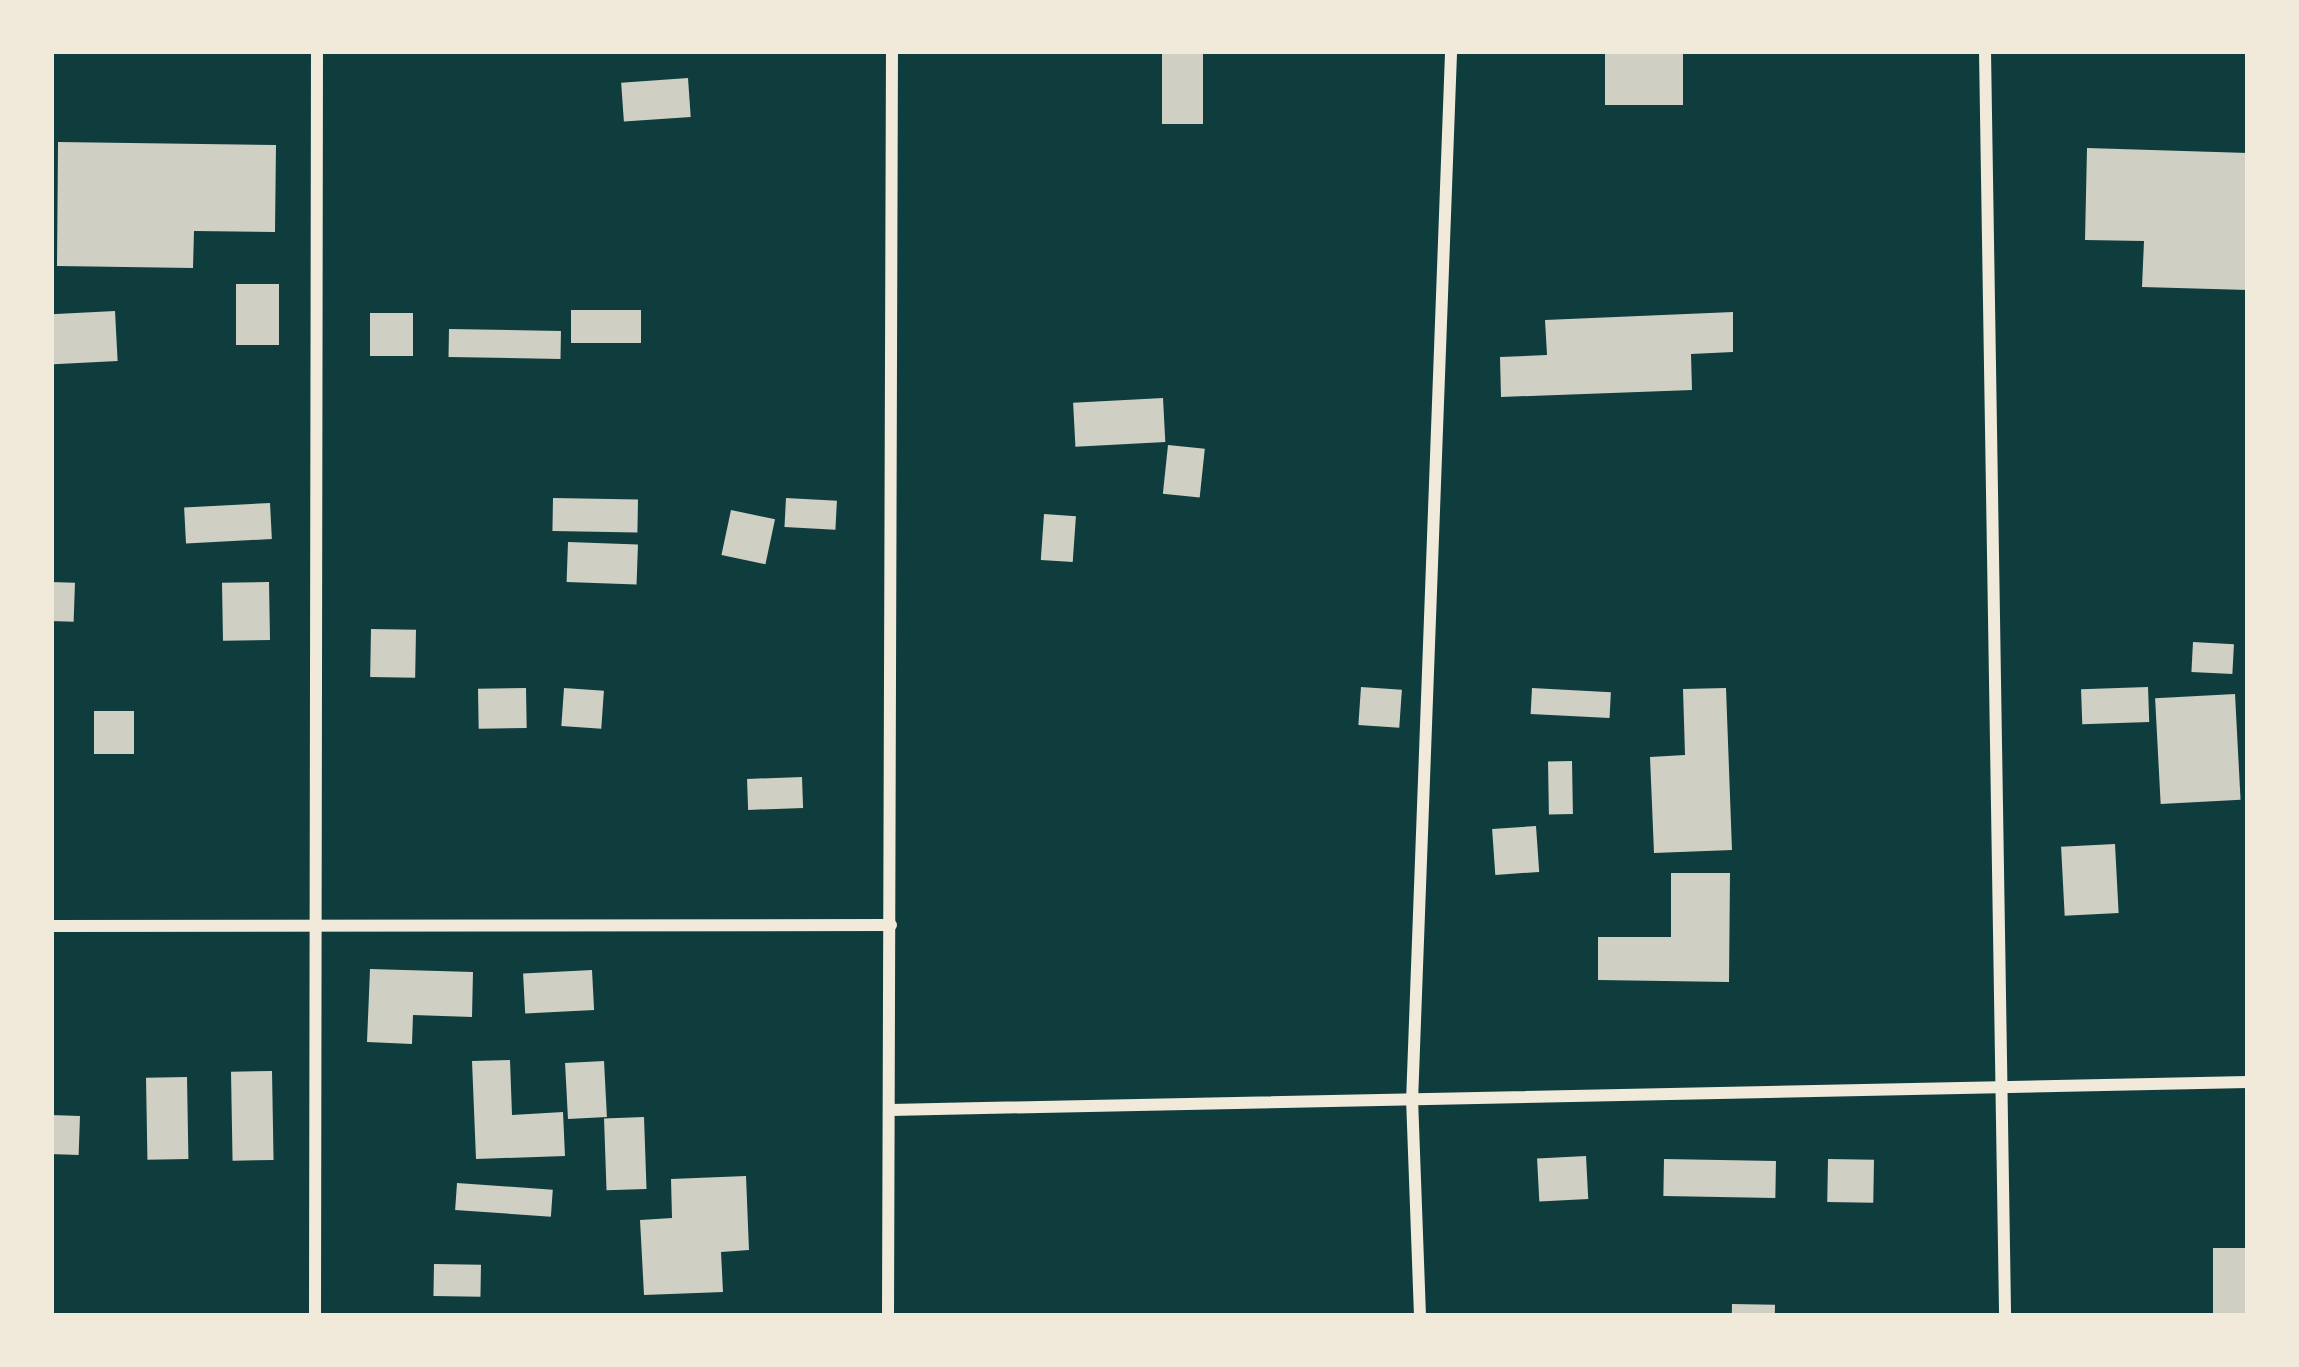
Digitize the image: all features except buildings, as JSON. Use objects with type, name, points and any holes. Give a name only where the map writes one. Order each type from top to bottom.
[{"type":"street","points":[[315,1316],[317,51]]},
{"type":"street","points":[[888,1316],[892,51]]},
{"type":"street","points":[[1420,1316],[1412,1102],[1451,51]]},
{"type":"street","points":[[1985,51],[2005,1316]]},
{"type":"street","points":[[51,926],[891,925]]},
{"type":"street","points":[[890,1111],[2248,1082]]}]
